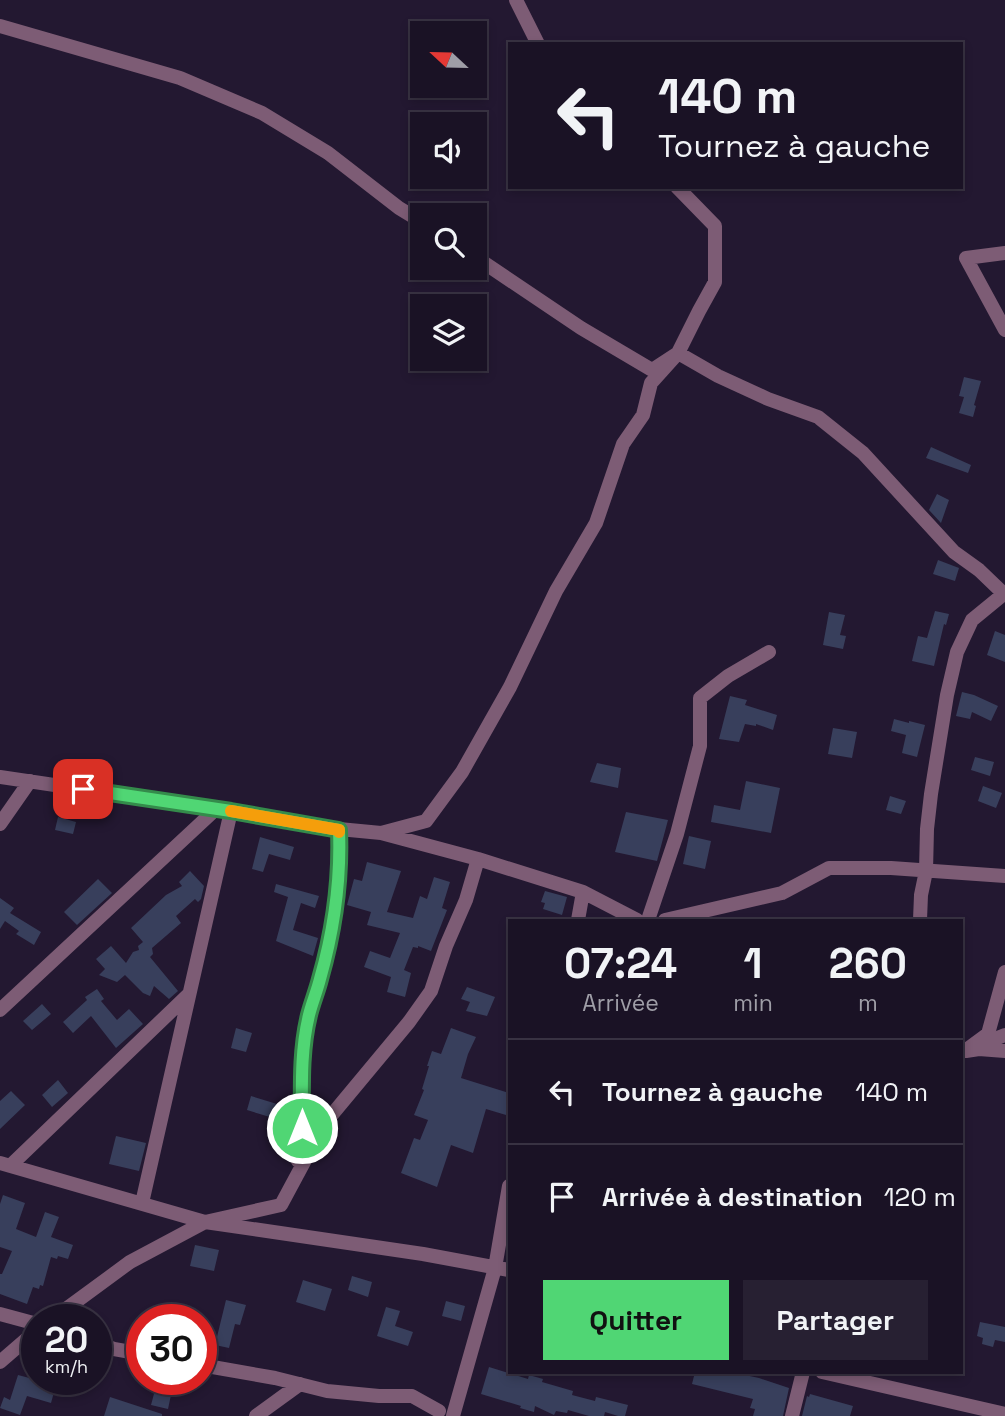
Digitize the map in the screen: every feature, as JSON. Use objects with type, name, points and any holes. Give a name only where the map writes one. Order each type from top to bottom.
[{"type":"street","points":[[516,0],[537,42]]},
{"type":"street","points":[[0,26],[180,78],[262,113],[328,153],[410,215]]},
{"type":"street","points":[[381,833],[426,821],[463,772],[510,687],[556,591],[596,523],[623,444],[643,415],[651,383],[678,353],[715,282],[715,226],[679,189]]},
{"type":"street","points":[[1005,253],[966,258],[1005,330]]},
{"type":"street","points":[[487,265],[581,328],[652,370],[678,353]]},
{"type":"street","points":[[678,353],[718,376],[818,417],[863,453],[954,552],[1005,594],[972,620],[957,652],[930,794],[926,871],[920,919]]},
{"type":"street","points":[[648,919],[677,834],[700,746],[700,698],[728,676],[769,652]]},
{"type":"street","points":[[0,777],[339,830],[381,833],[478,859],[583,892],[636,919]]},
{"type":"street","points":[[0,824],[30,782]]},
{"type":"street","points":[[142,1203],[190,994],[224,810]]},
{"type":"street","points":[[0,1010],[224,810]]},
{"type":"street","points":[[281,1205],[302,1151],[302,1057],[309,1016],[321,976],[337,901],[339,830]]},
{"type":"street","points":[[73,1304],[130,1262],[205,1222],[281,1205],[325,1123],[409,1022],[431,991],[446,946],[466,900],[478,859]]},
{"type":"street","points":[[669,919],[782,893],[829,868],[1005,876]]},
{"type":"street","points":[[578,919],[583,892]]},
{"type":"street","points":[[963,1050],[988,1034],[1005,972]]},
{"type":"street","points":[[5,1164],[190,994]]},
{"type":"street","points":[[963,1050],[1005,1035]]},
{"type":"street","points":[[963,1050],[1005,1051]]},
{"type":"street","points":[[5,1164],[205,1222],[423,1254],[502,1269]]},
{"type":"street","points":[[217,1369],[275,1378],[327,1391],[412,1396],[442,1415],[502,1269],[508,1198]]},
{"type":"street","points":[[0,1314],[21,1320]]},
{"type":"street","points":[[0,1362],[21,1344]]},
{"type":"street","points":[[792,1416],[802,1374]]},
{"type":"street","points":[[831,1374],[1005,1414]]},
{"type":"street","points":[[256,1416],[300,1384]]},
{"type":"building","points":[[964,377],[981,381],[973,417],[959,413],[964,397],[959,396]]},
{"type":"building","points":[[931,447],[971,465],[968,473],[926,458]]},
{"type":"building","points":[[937,494],[949,500],[941,523],[929,510]]},
{"type":"building","points":[[938,560],[959,568],[955,581],[933,574]]},
{"type":"building","points":[[935,611],[949,614],[934,666],[912,661],[918,636],[927,638]]},
{"type":"building","points":[[829,612],[845,615],[840,635],[846,636],[843,649],[823,645]]},
{"type":"building","points":[[995,631],[1005,635],[1005,662],[987,655]]},
{"type":"building","points":[[962,692],[998,706],[991,721],[972,712],[970,719],[956,716]]},
{"type":"building","points":[[730,696],[747,700],[745,705],[777,715],[773,730],[756,724],[745,724],[739,742],[719,739]]},
{"type":"building","points":[[894,719],[925,725],[917,757],[902,753],[906,735],[891,731]]},
{"type":"building","points":[[833,728],[857,732],[852,758],[828,754]]},
{"type":"building","points":[[975,757],[994,762],[990,776],[971,770]]},
{"type":"building","points":[[597,763],[621,768],[618,788],[590,782]]},
{"type":"building","points":[[746,781],[780,788],[771,833],[711,822],[714,805],[740,810]]},
{"type":"building","points":[[983,786],[1002,793],[996,808],[978,801]]},
{"type":"building","points":[[890,796],[906,801],[901,814],[886,810]]},
{"type":"building","points":[[626,812],[668,820],[657,861],[615,852]]},
{"type":"building","points":[[58,817],[76,822],[73,834],[55,830]]},
{"type":"building","points":[[689,836],[711,841],[705,869],[683,864]]},
{"type":"building","points":[[260,837],[294,847],[290,860],[269,854],[263,872],[252,869]]},
{"type":"building","points":[[367,862],[401,871],[387,912],[413,918],[420,896],[427,899],[434,877],[450,882],[442,908],[447,910],[431,951],[413,947],[404,970],[411,973],[405,997],[387,992],[391,977],[364,967],[370,951],[390,958],[400,933],[367,925],[371,912],[347,905],[354,879],[362,881]]},
{"type":"building","points":[[190,871],[204,886],[201,899],[198,902],[195,899],[176,916],[181,923],[152,948],[153,954],[150,957],[178,991],[169,999],[154,986],[150,996],[143,993],[125,975],[117,982],[99,975],[105,969],[96,959],[111,946],[126,963],[133,952],[139,950],[138,946],[143,942],[131,928],[166,895],[182,886],[179,882]]},
{"type":"building","points":[[98,879],[112,893],[77,925],[64,912]]},
{"type":"building","points":[[276,884],[319,896],[315,908],[301,903],[293,930],[318,938],[313,956],[276,941],[288,897],[274,892]]},
{"type":"building","points":[[545,891],[567,897],[562,915],[543,909],[545,903],[541,902]]},
{"type":"building","points":[[0,898],[14,908],[10,913],[41,932],[34,945],[16,934],[19,931],[5,921],[0,929]]},
{"type":"building","points":[[467,987],[495,997],[487,1016],[466,1011],[470,1002],[461,999]]},
{"type":"building","points":[[97,989],[104,999],[101,1001],[117,1020],[129,1009],[143,1024],[116,1048],[91,1016],[73,1033],[63,1022],[87,1000],[85,997]]},
{"type":"building","points":[[42,1004],[51,1014],[32,1030],[23,1021]]},
{"type":"building","points":[[236,1028],[252,1033],[246,1052],[231,1048]]},
{"type":"building","points":[[451,1028],[476,1037],[461,1078],[508,1093],[508,1109],[506,1115],[486,1109],[473,1153],[451,1145],[437,1187],[401,1173],[414,1138],[420,1140],[428,1120],[414,1115],[424,1090],[422,1089],[432,1051],[441,1054]]},
{"type":"building","points":[[58,1080],[68,1093],[52,1107],[42,1095]]},
{"type":"building","points":[[11,1091],[25,1105],[0,1129],[0,1101]]},
{"type":"building","points":[[251,1096],[277,1104],[273,1118],[247,1110]]},
{"type":"building","points":[[116,1136],[146,1143],[139,1171],[109,1164]]},
{"type":"building","points":[[3,1195],[25,1203],[16,1229],[36,1237],[45,1212],[59,1217],[51,1237],[73,1245],[68,1259],[51,1257],[43,1286],[40,1285],[39,1289],[33,1287],[27,1304],[0,1294],[0,1274],[12,1251],[0,1247],[0,1204]]},
{"type":"building","points":[[195,1245],[219,1250],[214,1271],[190,1266]]},
{"type":"building","points":[[352,1276],[372,1282],[368,1297],[348,1290]]},
{"type":"building","points":[[303,1280],[332,1289],[325,1311],[296,1302]]},
{"type":"building","points":[[226,1300],[246,1305],[240,1325],[235,1324],[229,1348],[217,1345]]},
{"type":"building","points":[[446,1301],[465,1306],[461,1321],[442,1316]]},
{"type":"building","points":[[386,1307],[400,1311],[395,1326],[413,1332],[408,1346],[377,1336]]},
{"type":"building","points":[[980,1322],[1005,1327],[1005,1342],[995,1340],[993,1347],[982,1344],[983,1338],[977,1336]]},
{"type":"building","points":[[489,1367],[528,1379],[529,1375],[543,1379],[542,1382],[573,1391],[572,1395],[595,1401],[596,1397],[628,1405],[625,1416],[605,1412],[604,1416],[589,1416],[568,1410],[567,1413],[556,1411],[554,1415],[535,1406],[534,1412],[481,1394]]},
{"type":"building","points":[[694,1374],[740,1374],[789,1388],[783,1416],[753,1416],[755,1409],[750,1408],[753,1399],[692,1384]]},
{"type":"building","points":[[18,1375],[21,1376],[21,1395],[53,1395],[51,1403],[27,1396],[20,1415],[0,1408],[4,1397],[10,1400]]},
{"type":"building","points":[[810,1394],[853,1406],[850,1416],[802,1416],[807,1396]]},
{"type":"building","points":[[154,1395],[171,1395],[168,1409],[151,1405]]},
{"type":"building","points":[[110,1397],[162,1414],[162,1416],[104,1416]]},
{"type":"slow traffic","points":[[231,811],[339,832]]},
{"type":"route","points":[[83,789],[339,830],[337,901],[321,976],[309,1016],[302,1057],[302,1128]]}]
